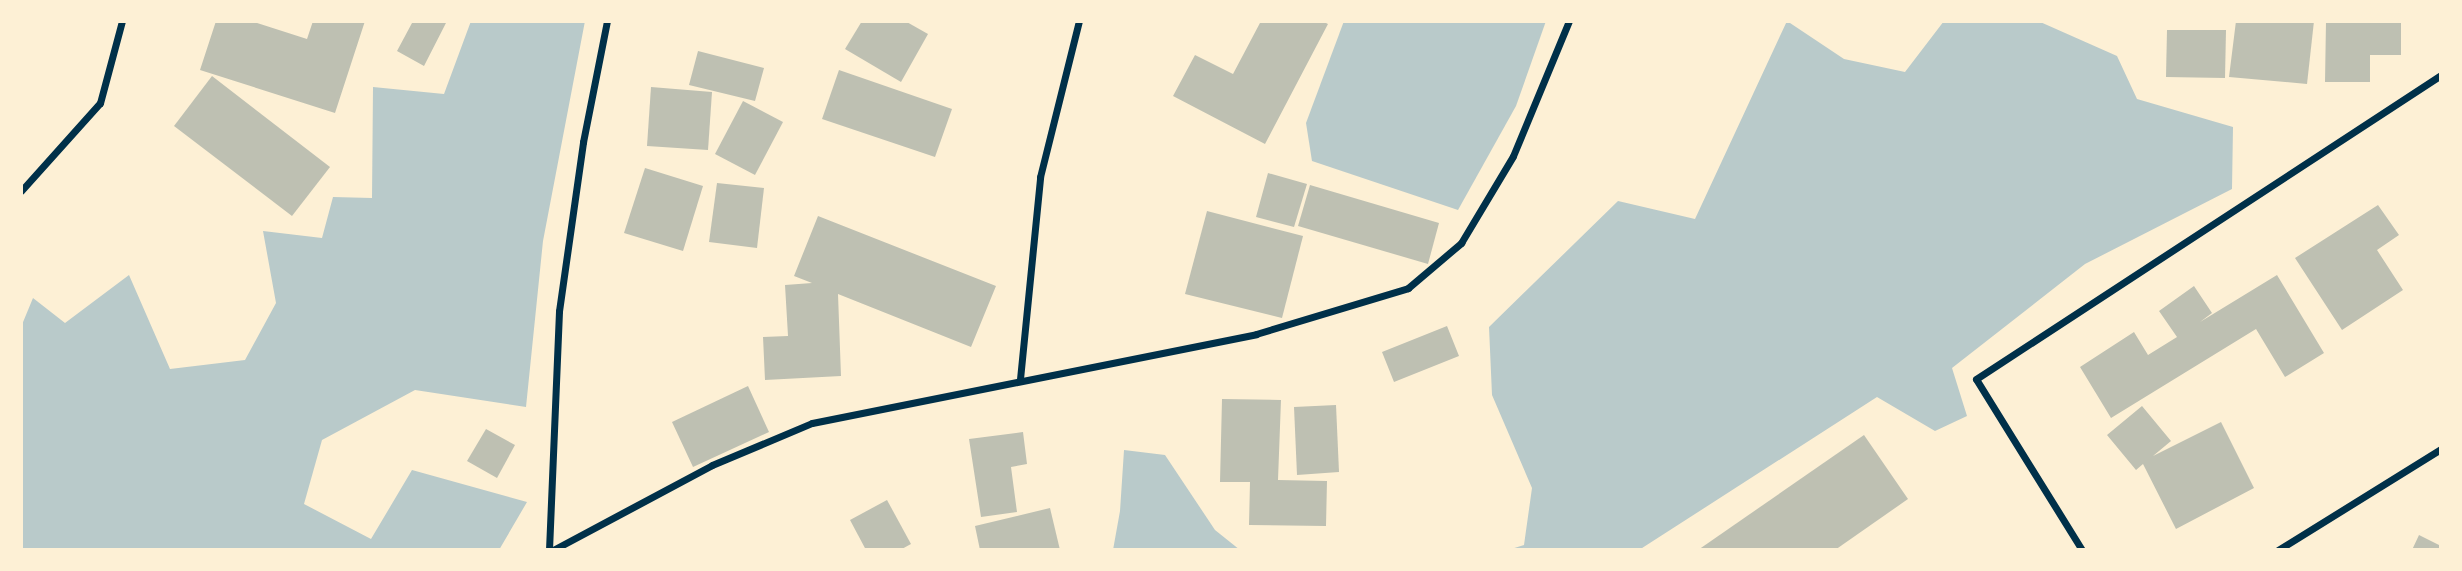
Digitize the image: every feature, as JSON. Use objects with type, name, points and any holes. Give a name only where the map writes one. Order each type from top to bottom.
[{"type":"street","points":[[21,191],[100,103],[122,21]]},
{"type":"street","points":[[607,21],[583,142],[559,312],[551,550],[712,465],[812,423],[1020,379],[1256,334],[1408,288],[1461,243],[1513,156],[1569,21]]},
{"type":"street","points":[[1020,379],[1040,177],[1079,21]]},
{"type":"street","points":[[2082,550],[1976,379],[2441,75]]},
{"type":"street","points":[[2278,550],[2441,449]]},
{"type":"shaded area","points":[[471,21],[585,21],[543,241],[526,407],[415,390],[322,440],[304,504],[371,539],[412,470],[527,502],[499,550],[21,550],[21,327],[33,298],[65,323],[129,275],[170,369],[245,360],[276,303],[263,231],[322,238],[333,197],[372,198],[373,87],[444,94]]},
{"type":"shaded area","points":[[1344,21],[1546,21],[1516,106],[1458,210],[1312,161],[1306,123]]},
{"type":"shaded area","points":[[1787,21],[1844,59],[1905,72],[1944,21],[2038,21],[2117,56],[2137,99],[2233,127],[2232,189],[2085,264],[1952,368],[1967,416],[1935,431],[1877,397],[1639,550],[1508,550],[1524,545],[1532,488],[1492,395],[1489,327],[1618,201],[1695,219]]},
{"type":"shaded area","points":[[1124,450],[1165,455],[1215,530],[1240,550],[1113,550],[1120,511]]},
{"type":"building","points":[[216,21],[251,21],[307,39],[313,21],[365,21],[335,113],[200,70]]},
{"type":"building","points":[[407,21],[447,21],[424,66],[397,51],[412,23]]},
{"type":"building","points":[[862,21],[905,21],[928,34],[901,82],[845,49]]},
{"type":"building","points":[[1261,21],[1322,21],[1328,24],[1265,144],[1173,96],[1195,55],[1233,74]]},
{"type":"building","points":[[2236,21],[2314,21],[2307,84],[2229,77]]},
{"type":"building","points":[[2326,21],[2401,21],[2401,55],[2370,55],[2370,82],[2325,82]]},
{"type":"building","points":[[2167,30],[2226,30],[2225,78],[2166,77]]},
{"type":"building","points":[[698,51],[764,68],[755,101],[689,85]]},
{"type":"building","points":[[839,70],[952,109],[935,157],[822,119]]},
{"type":"building","points":[[212,76],[330,167],[292,216],[174,126]]},
{"type":"building","points":[[651,87],[712,92],[708,150],[647,146]]},
{"type":"building","points":[[743,101],[783,122],[755,175],[715,154]]},
{"type":"building","points":[[645,168],[703,186],[683,251],[624,233]]},
{"type":"building","points":[[1268,173],[1307,184],[1294,227],[1256,217]]},
{"type":"building","points":[[717,183],[764,188],[757,248],[709,242]]},
{"type":"building","points":[[1310,185],[1439,223],[1428,264],[1298,226]]},
{"type":"building","points":[[2378,205],[2399,235],[2377,250],[2403,290],[2342,330],[2295,258]]},
{"type":"building","points":[[1207,211],[1303,236],[1282,318],[1185,294]]},
{"type":"building","points":[[818,216],[996,286],[971,347],[838,294],[841,376],[765,380],[763,337],[788,336],[785,285],[812,283],[794,276]]},
{"type":"building","points":[[2277,275],[2324,353],[2285,377],[2256,329],[2111,418],[2080,367],[2134,332],[2148,355],[2177,337],[2159,311],[2194,286],[2212,313],[2200,322]]},
{"type":"building","points":[[1447,326],[1459,356],[1394,382],[1382,352]]},
{"type":"building","points":[[748,386],[769,432],[693,467],[672,422]]},
{"type":"building","points":[[1222,399],[1281,400],[1278,480],[1327,481],[1326,526],[1249,525],[1250,482],[1220,482]]},
{"type":"building","points":[[1336,405],[1339,472],[1297,475],[1294,407]]},
{"type":"building","points":[[2142,406],[2171,441],[2153,456],[2221,422],[2254,488],[2176,529],[2143,464],[2136,470],[2107,435]]},
{"type":"building","points":[[486,429],[515,445],[497,478],[467,461]]},
{"type":"building","points":[[1023,432],[1027,464],[1011,467],[1017,512],[981,517],[969,439]]},
{"type":"building","points":[[1864,435],[1908,499],[1835,550],[1698,550]]},
{"type":"building","points":[[887,500],[911,544],[900,550],[866,550],[850,520]]},
{"type":"building","points":[[1050,508],[1060,550],[980,550],[975,526]]},
{"type":"building","points":[[2419,535],[2441,546],[2441,550],[2412,550]]}]
